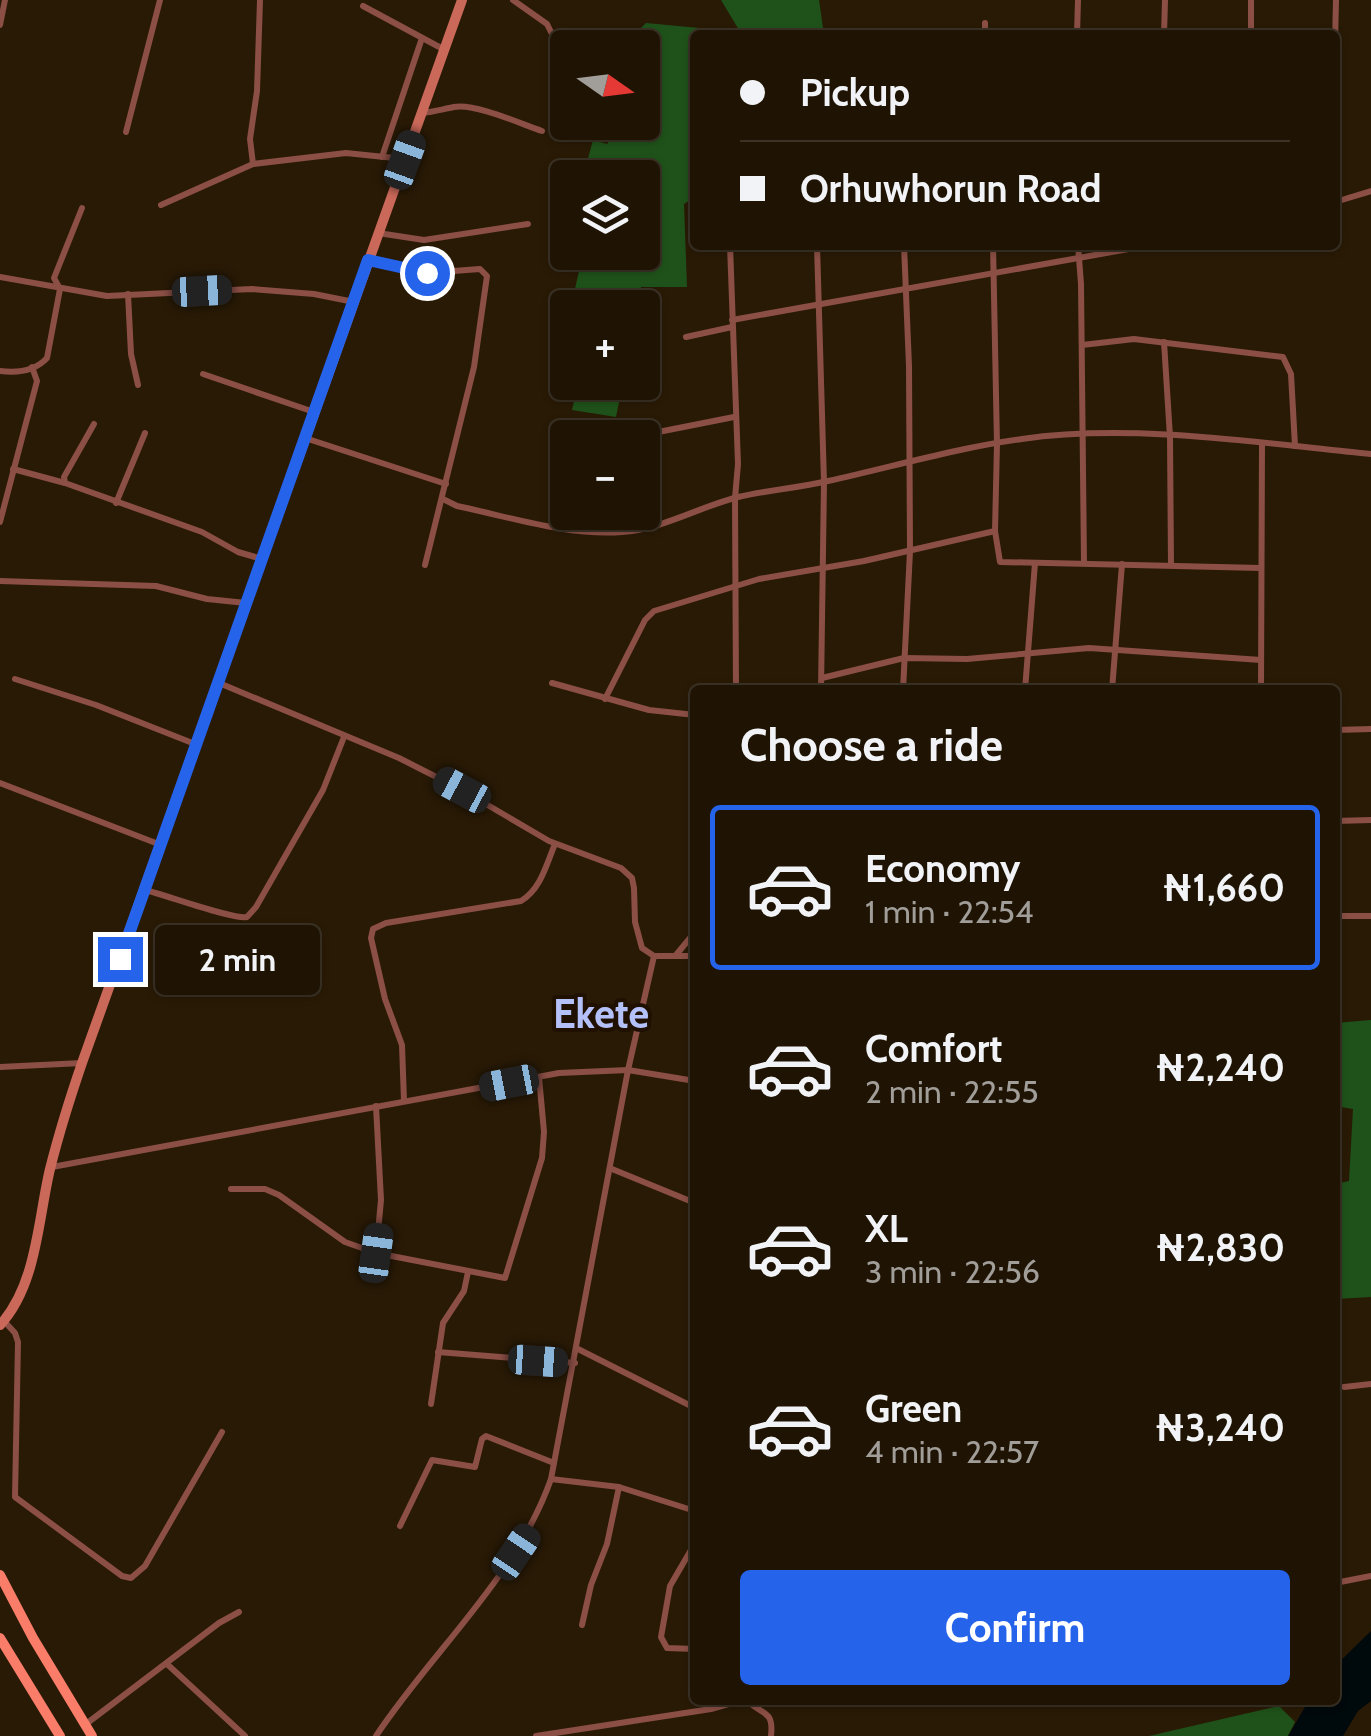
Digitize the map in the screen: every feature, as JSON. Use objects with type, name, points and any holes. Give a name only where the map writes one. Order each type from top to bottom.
[{"type":"main road","points":[[0,1575],[92,1736]]},
{"type":"main road","points":[[0,1638],[60,1736]]},
{"type":"street","points":[[0,25],[5,0]]},
{"type":"street","points":[[126,132],[160,0]]},
{"type":"street","points":[[253,164],[250,139],[257,90],[260,0]]},
{"type":"street","points":[[222,1432],[145,1566],[131,1578],[122,1576],[15,1498],[18,1342],[15,1332],[2,1323],[24,1284],[50,1167],[82,1063],[462,0]]},
{"type":"street","points":[[513,0],[550,30]]},
{"type":"street","points":[[1077,30],[1078,0]]},
{"type":"street","points":[[1164,30],[1165,0]]},
{"type":"street","points":[[1250,30],[1251,0]]},
{"type":"street","points":[[1335,30],[1336,0]]},
{"type":"street","points":[[363,6],[444,50]]},
{"type":"street","points":[[985,23],[985,30]]},
{"type":"street","points":[[382,156],[422,38]]},
{"type":"street","points":[[422,112],[456,106],[471,108],[542,131]]},
{"type":"street","points":[[161,204],[253,164],[346,153],[405,160]]},
{"type":"street","points":[[1340,200],[1371,191]]},
{"type":"street","points":[[0,371],[17,372],[46,358],[60,289],[54,278],[82,208]]},
{"type":"street","points":[[378,234],[424,240],[528,224]]},
{"type":"street","points":[[730,250],[738,480],[736,685]]},
{"type":"street","points":[[818,250],[824,482],[822,685]]},
{"type":"street","points":[[903,685],[910,552],[904,250]]},
{"type":"street","points":[[992,250],[995,530],[1000,562],[1261,568]]},
{"type":"street","points":[[1078,250],[1084,562]]},
{"type":"street","points":[[686,337],[820,303],[1127,250]]},
{"type":"street","points":[[368,260],[427,273],[480,269],[487,276],[474,367],[425,565]]},
{"type":"street","points":[[0,276],[107,296],[252,289],[354,302]]},
{"type":"street","points":[[128,294],[131,354],[138,385]]},
{"type":"street","points":[[1082,345],[1134,339],[1283,357],[1292,374],[1295,446]]},
{"type":"street","points":[[1164,341],[1170,437],[1171,566]]},
{"type":"street","points":[[0,522],[38,382],[32,367]]},
{"type":"street","points":[[203,374],[314,412]]},
{"type":"street","points":[[660,432],[734,417]]},
{"type":"street","points":[[65,483],[64,477],[94,424]]},
{"type":"street","points":[[116,503],[145,433]]},
{"type":"street","points":[[443,500],[549,526],[596,532],[655,527],[735,498],[997,444],[1082,434],[1170,437],[1371,454]]},
{"type":"street","points":[[304,438],[446,484]]},
{"type":"street","points":[[1261,685],[1262,444]]},
{"type":"street","points":[[14,468],[202,532],[238,552],[262,559]]},
{"type":"street","points":[[604,699],[650,614],[735,587],[910,552],[995,530]]},
{"type":"street","points":[[1026,685],[1035,562]]},
{"type":"street","points":[[1112,685],[1122,564]]},
{"type":"street","points":[[0,581],[156,586],[207,599],[246,602]]},
{"type":"street","points":[[822,678],[904,658],[966,659],[1055,649],[1115,648],[1261,660]]},
{"type":"street","points":[[15,679],[196,744]]},
{"type":"street","points":[[219,683],[434,775],[518,826],[621,868],[632,878],[638,940],[646,954],[690,956]]},
{"type":"street","points":[[552,683],[649,710],[690,714]]},
{"type":"street","points":[[1340,730],[1371,729]]},
{"type":"street","points":[[145,890],[230,917],[247,917],[323,790],[344,737]]},
{"type":"street","points":[[0,784],[161,846]]},
{"type":"street","points":[[1340,821],[1371,820]]},
{"type":"street","points":[[404,1101],[402,1045],[384,999],[373,929],[386,922],[521,901],[539,883],[555,844]]},
{"type":"street","points":[[1340,916],[1371,916]]},
{"type":"street","points":[[676,956],[690,938]]},
{"type":"street","points":[[376,1736],[512,1559],[530,1532],[552,1480],[628,1070],[654,956]]},
{"type":"street","points":[[0,1067],[82,1063]]},
{"type":"street","points":[[50,1167],[575,1072],[628,1070],[690,1081]]},
{"type":"street","points":[[231,1189],[264,1189],[280,1195],[345,1242],[376,1253],[500,1278],[508,1274],[542,1158],[539,1078]]},
{"type":"street","points":[[376,1106],[381,1200],[376,1253]]},
{"type":"street","points":[[612,1168],[690,1202]]},
{"type":"street","points":[[430,1404],[443,1323],[464,1290],[468,1272]]},
{"type":"street","points":[[578,1349],[690,1405]]},
{"type":"street","points":[[438,1352],[576,1364]]},
{"type":"street","points":[[1344,1387],[1371,1384]]},
{"type":"street","points":[[400,1526],[432,1460],[474,1467],[486,1436],[554,1463]]},
{"type":"street","points":[[552,1480],[619,1487],[690,1509]]},
{"type":"street","points":[[582,1625],[591,1585],[607,1544],[619,1487]]},
{"type":"street","points":[[690,1552],[670,1586],[661,1637],[667,1648],[690,1649]]},
{"type":"street","points":[[1340,1582],[1371,1576]]},
{"type":"street","points":[[85,1725],[239,1612]]},
{"type":"street","points":[[167,1664],[245,1736]]},
{"type":"street","points":[[536,1736],[711,1710],[722,1705]]},
{"type":"street","points":[[752,1705],[769,1715],[771,1736]]},
{"type":"green space","points":[[721,0],[819,0],[823,30],[739,30]]},
{"type":"green space","points":[[646,23],[699,28],[690,30],[690,200],[684,204],[687,287],[575,290],[579,270],[660,270],[660,160],[588,160],[593,140],[607,144],[610,140],[660,140],[660,30],[639,30]]},
{"type":"green space","points":[[574,400],[620,400],[616,417],[572,410]]},
{"type":"green space","points":[[1371,1020],[1371,1297],[1340,1299],[1340,1183],[1349,1181],[1353,1109],[1340,1107],[1340,1023]]},
{"type":"green space","points":[[1279,1706],[1295,1722],[1288,1736],[1149,1736]]},
{"type":"shaded area","points":[[1371,1631],[1371,1701],[1358,1711],[1343,1736],[1288,1736],[1306,1705],[1340,1705],[1340,1661]]},
{"type":"district","name":"Ekete","points":[[601,1013]]},
{"type":"route","points":[[120,959],[368,260],[427,273]]}]
